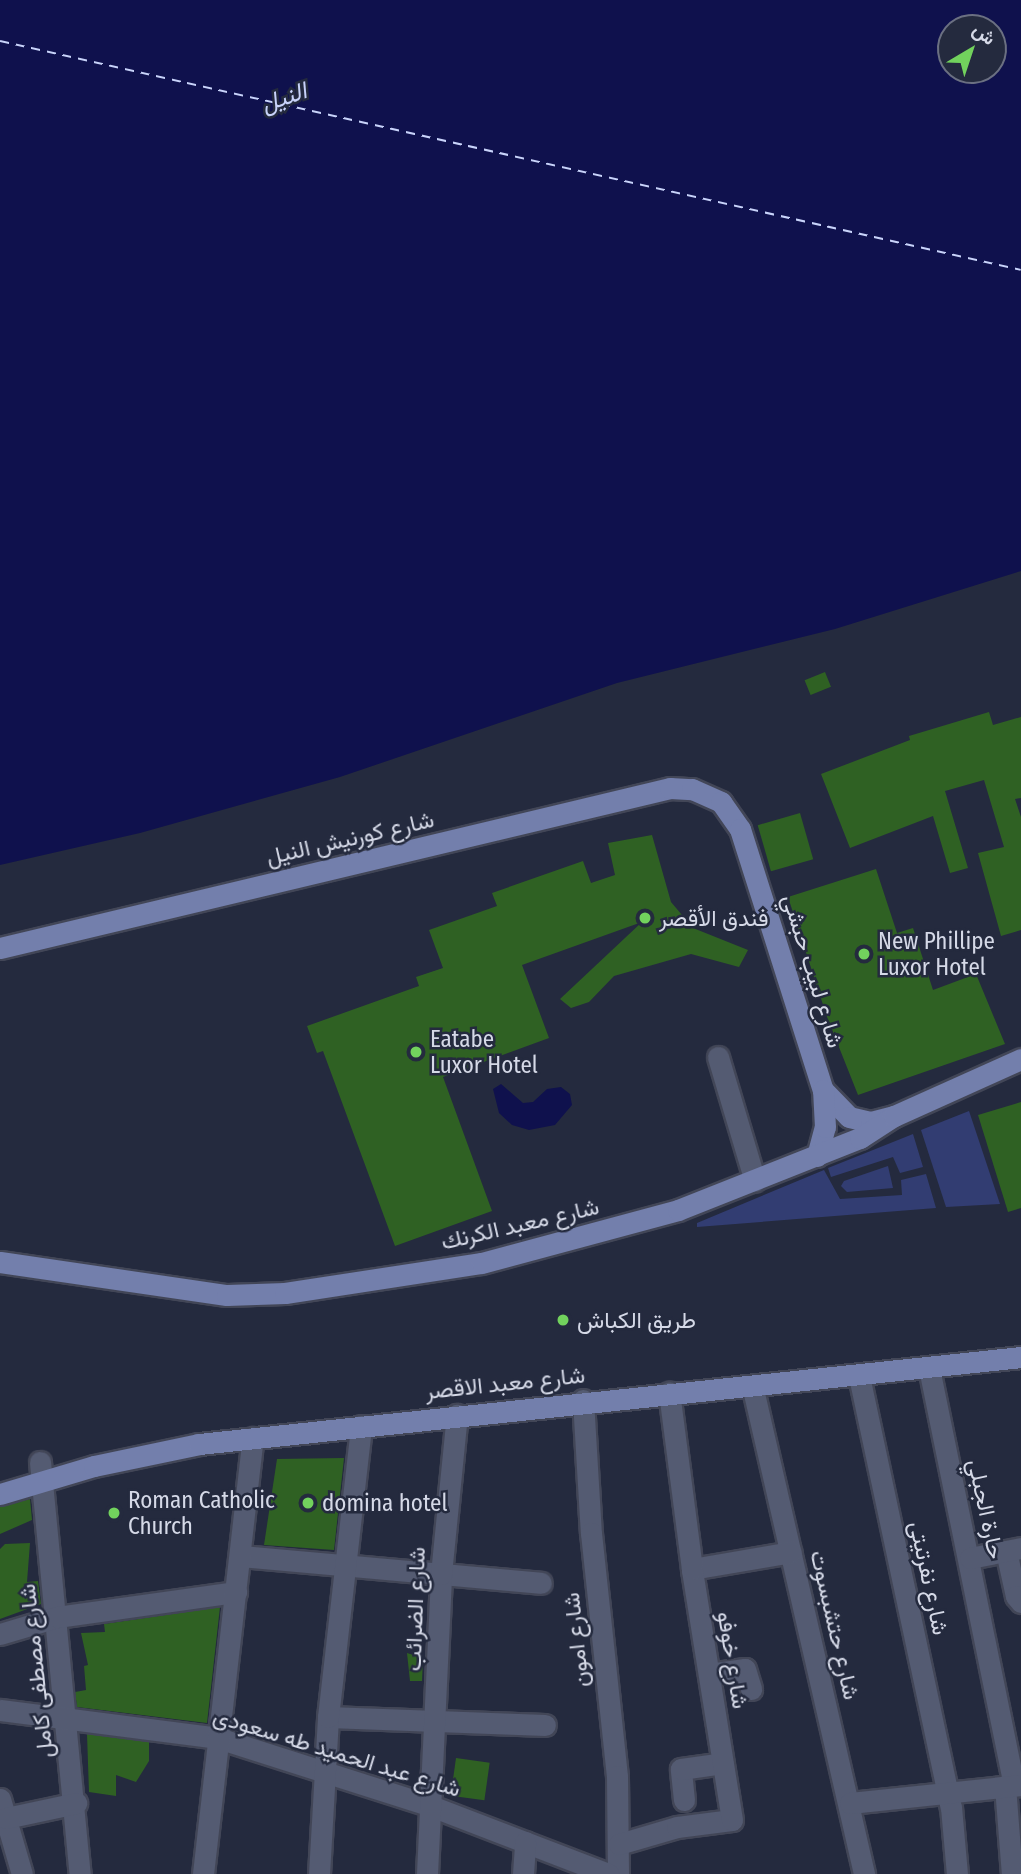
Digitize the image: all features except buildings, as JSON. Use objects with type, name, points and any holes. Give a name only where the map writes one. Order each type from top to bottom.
[{"type":"main road","name":"شارع كورنيش النيل","points":[[0,948],[670,788],[692,789],[712,796]]},
{"type":"main road","name":"شارع لبيب حبشي","points":[[712,796],[729,810],[740,829],[823,1090],[849,1117],[871,1122],[894,1116]]},
{"type":"main road","name":"شارع معبد الكرنك","points":[[0,1262],[198,1293],[285,1293],[482,1263],[642,1222],[755,1181],[860,1138],[894,1116],[1021,1059]]},
{"type":"main road","points":[[817,1156],[825,1127],[823,1090]]},
{"type":"main road","name":"شارع معبد الاقصر","points":[[0,1494],[41,1472],[253,1438],[583,1400],[669,1392],[753,1389],[1021,1357]]},
{"type":"street","points":[[718,1057],[755,1181]]},
{"type":"street","name":"حارة الجبلي","points":[[929,1368],[970,1558],[1013,1785],[1012,1874]]},
{"type":"street","name":"شارع نفرتيتى","points":[[859,1376],[947,1791],[957,1874]]},
{"type":"street","name":"شارع حتشبسوت","points":[[753,1389],[850,1803],[864,1874]]},
{"type":"street","name":"شارع خوفو","points":[[619,1844],[690,1825],[731,1821],[691,1569],[669,1392]]},
{"type":"street","name":"شارع امون","points":[[583,1400],[591,1534],[616,1764],[618,1874]]},
{"type":"street","name":"شارع الضرائب","points":[[427,1874],[438,1718],[441,1574],[457,1415]]},
{"type":"street","points":[[319,1874],[328,1717],[360,1426]]},
{"type":"street","points":[[204,1874],[253,1438]]},
{"type":"street","name":"شارع مصطفى كامل","points":[[41,1472],[68,1719],[80,1874]]},
{"type":"street","points":[[970,1558],[1014,1549],[1016,1596],[1021,1602]]},
{"type":"street","points":[[691,1569],[791,1552]]},
{"type":"street","points":[[240,1556],[541,1583]]},
{"type":"street","points":[[0,1634],[57,1617],[236,1592]]},
{"type":"street","points":[[709,1674],[745,1669],[751,1689]]},
{"type":"street","name":"شارع عبد الحميد طه سعودى","points":[[0,1710],[219,1738],[431,1806],[608,1874]]},
{"type":"street","points":[[328,1717],[438,1718],[545,1725]]},
{"type":"street","points":[[684,1800],[681,1769],[723,1763]]},
{"type":"street","points":[[850,1803],[1013,1785]]},
{"type":"street","points":[[22,1874],[3,1809],[76,1803]]},
{"type":"street","points":[[523,1874],[525,1842]]},
{"type":"shaded area","points":[[969,1111],[1000,1204],[946,1207],[921,1130]]},
{"type":"shaded area","points":[[913,1134],[923,1167],[900,1173],[893,1157],[831,1177],[828,1168]]},
{"type":"shaded area","points":[[888,1166],[893,1188],[847,1192],[841,1186],[844,1181]]},
{"type":"shaded area","points":[[824,1170],[840,1199],[902,1195],[901,1180],[926,1174],[936,1208],[697,1227],[697,1223]]},
{"type":"water","name":"النيل","points":[[0,0],[1021,0],[1021,571],[835,629],[617,683],[340,777],[140,833],[0,865]]},
{"type":"water","points":[[501,1084],[523,1103],[533,1102],[547,1089],[561,1087],[570,1094],[572,1105],[555,1125],[529,1130],[512,1125],[499,1113],[493,1089]]},
{"type":"ferry route","points":[[0,41],[1021,270]]},
{"type":"place","name":"فندق الأقصر","points":[[645,918]]},
{"type":"place","name":"New Phillipe Luxor Hotel","points":[[864,954]]},
{"type":"place","name":"Eatabe Luxor Hotel","points":[[416,1052]]},
{"type":"place","name":"طريق الكباش","points":[[563,1320]]},
{"type":"place","name":"domina hotel","points":[[308,1503]]},
{"type":"place","name":"Roman Catholic Church","points":[[114,1513]]}]
